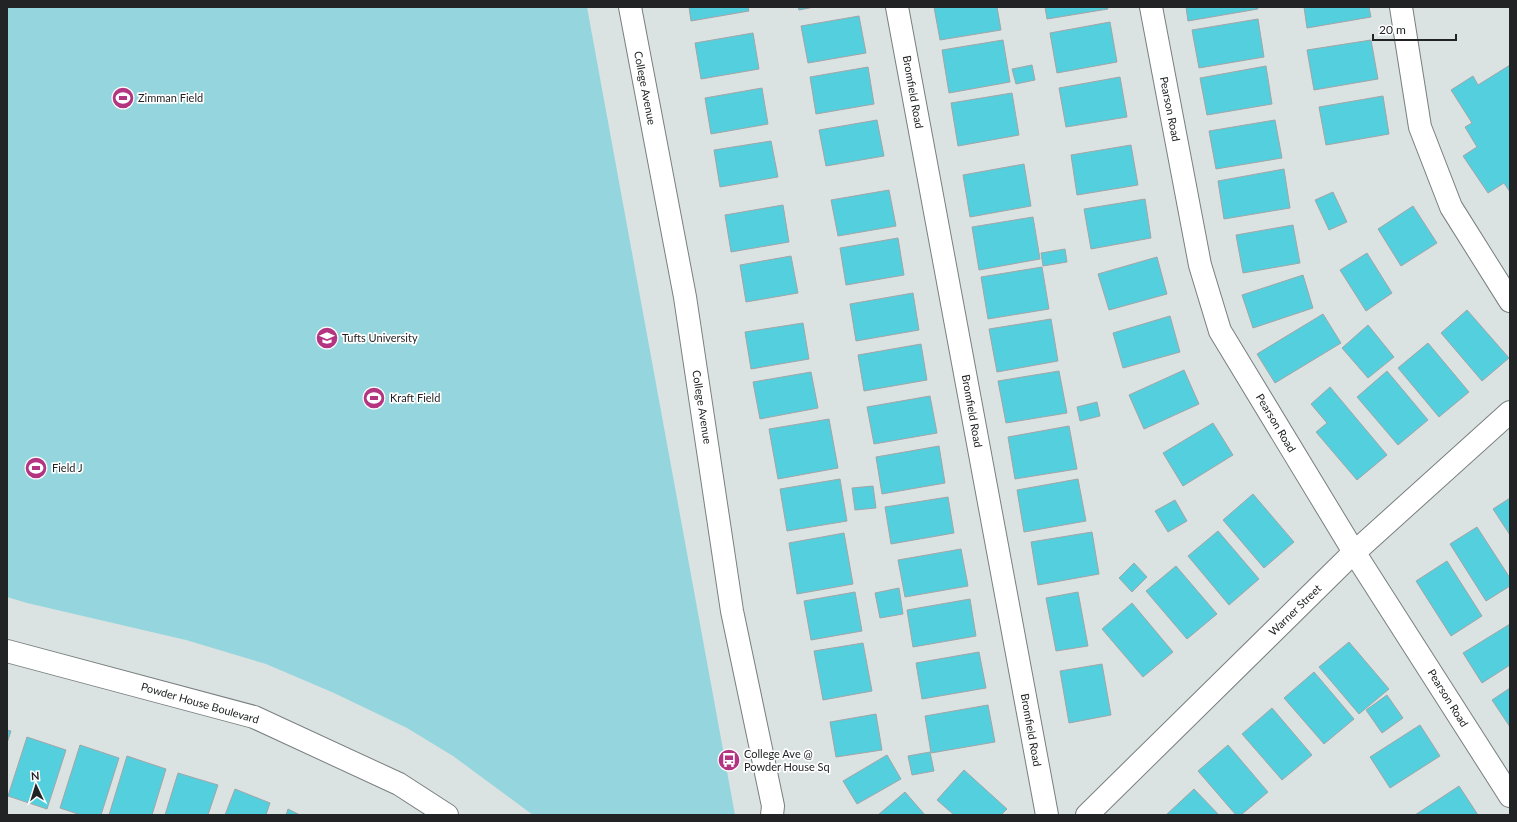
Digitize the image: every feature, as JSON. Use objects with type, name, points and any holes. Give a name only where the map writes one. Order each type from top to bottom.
[{"type":"street","name":"College Avenue","points":[[630,7],[685,297],[732,610],[775,812]]},
{"type":"street","name":"Bromfield Road","points":[[897,7],[1047,815]]},
{"type":"street","name":"Pearson Road","points":[[1151,7],[1200,265],[1220,331],[1354,552],[1510,796]]},
{"type":"street","points":[[1401,7],[1420,127],[1451,207],[1510,300]]},
{"type":"street","name":"Warner Street","points":[[1087,815],[1354,552],[1510,412]]},
{"type":"street","name":"Powder House Boulevard","points":[[7,651],[254,717],[399,784],[447,815]]},
{"type":"shaded area","name":"Tufts University","points":[[7,7],[587,7],[735,815],[533,815],[453,756],[407,728],[334,693],[266,664],[186,640],[7,597]]},
{"type":"building","points":[[689,7],[748,7],[749,11],[691,21]]},
{"type":"building","points":[[798,7],[814,7],[799,10]]},
{"type":"building","points":[[934,7],[997,7],[1001,30],[940,40]]},
{"type":"building","points":[[1045,7],[1107,7],[1108,9],[1047,19]]},
{"type":"building","points":[[1186,7],[1257,7],[1258,9],[1188,21]]},
{"type":"building","points":[[1304,7],[1369,7],[1371,17],[1307,28]]},
{"type":"building","points":[[859,16],[866,53],[808,63],[801,26]]},
{"type":"building","points":[[1258,19],[1264,57],[1199,68],[1192,30]]},
{"type":"building","points":[[1110,22],[1117,62],[1057,73],[1050,33]]},
{"type":"building","points":[[753,33],[759,69],[701,79],[695,43]]},
{"type":"building","points":[[1003,40],[1010,82],[949,93],[942,50]]},
{"type":"building","points":[[1371,40],[1378,79],[1314,90],[1307,50]]},
{"type":"building","points":[[1032,65],[1035,80],[1016,84],[1012,69]]},
{"type":"building","points":[[1510,65],[1510,192],[1504,183],[1488,193],[1463,156],[1477,147],[1465,127],[1472,123],[1451,90],[1473,76],[1478,85]]},
{"type":"building","points":[[1266,66],[1272,104],[1207,115],[1200,78]]},
{"type":"building","points":[[868,67],[874,104],[816,114],[810,77]]},
{"type":"building","points":[[1120,77],[1127,117],[1066,127],[1059,88]]},
{"type":"building","points":[[762,88],[768,124],[711,134],[705,98]]},
{"type":"building","points":[[1012,93],[1019,135],[958,146],[951,103]]},
{"type":"building","points":[[1383,96],[1389,134],[1326,145],[1319,107]]},
{"type":"building","points":[[877,120],[884,156],[826,166],[819,130]]},
{"type":"building","points":[[1275,120],[1282,158],[1216,169],[1209,131]]},
{"type":"building","points":[[771,141],[778,177],[720,187],[714,150]]},
{"type":"building","points":[[1131,145],[1138,185],[1077,195],[1071,155]]},
{"type":"building","points":[[1024,164],[1031,206],[970,217],[963,175]]},
{"type":"building","points":[[1284,169],[1290,208],[1224,219],[1218,181]]},
{"type":"building","points":[[889,190],[896,226],[838,236],[831,200]]},
{"type":"building","points":[[1333,192],[1347,222],[1329,230],[1315,200]]},
{"type":"building","points":[[1145,199],[1151,238],[1091,249],[1084,209]]},
{"type":"building","points":[[783,205],[789,242],[731,252],[725,215]]},
{"type":"building","points":[[1413,206],[1437,243],[1401,266],[1378,229]]},
{"type":"building","points":[[1033,217],[1040,259],[979,270],[972,227]]},
{"type":"building","points":[[1293,225],[1300,263],[1243,273],[1236,235]]},
{"type":"building","points":[[898,238],[904,275],[846,285],[840,248]]},
{"type":"building","points":[[1065,249],[1067,262],[1043,266],[1041,253]]},
{"type":"building","points":[[1367,253],[1392,293],[1366,311],[1340,270]]},
{"type":"building","points":[[791,256],[798,293],[746,302],[740,265]]},
{"type":"building","points":[[1157,257],[1167,294],[1109,310],[1098,274]]},
{"type":"building","points":[[1042,267],[1049,309],[988,319],[981,277]]},
{"type":"building","points":[[1303,275],[1313,308],[1253,328],[1242,295]]},
{"type":"building","points":[[913,293],[919,330],[856,341],[850,304]]},
{"type":"building","points":[[1467,310],[1509,358],[1482,381],[1441,333]]},
{"type":"building","points":[[1323,314],[1341,343],[1275,383],[1257,354]]},
{"type":"building","points":[[1170,316],[1180,352],[1123,368],[1113,333]]},
{"type":"building","points":[[1051,319],[1058,361],[997,372],[989,329]]},
{"type":"building","points":[[803,323],[809,359],[751,369],[745,332]]},
{"type":"building","points":[[1368,325],[1394,357],[1368,378],[1342,348]]},
{"type":"building","points":[[1428,343],[1469,392],[1439,417],[1398,368]]},
{"type":"building","points":[[921,344],[927,380],[864,391],[858,355]]},
{"type":"building","points":[[1184,370],[1199,404],[1144,429],[1129,395]]},
{"type":"building","points":[[1059,371],[1067,413],[1006,423],[998,381]]},
{"type":"building","points":[[1387,371],[1428,420],[1398,445],[1357,397]]},
{"type":"building","points":[[811,372],[818,408],[760,419],[753,382]]},
{"type":"building","points":[[1330,387],[1387,455],[1357,480],[1316,432],[1327,423],[1311,404]]},
{"type":"building","points":[[930,396],[937,433],[874,444],[867,407]]},
{"type":"building","points":[[1097,402],[1100,416],[1080,421],[1077,407]]},
{"type":"building","points":[[829,419],[838,468],[778,479],[769,429]]},
{"type":"building","points":[[1213,423],[1233,455],[1183,486],[1163,453]]},
{"type":"building","points":[[1069,426],[1077,469],[1015,479],[1008,437]]},
{"type":"building","points":[[939,446],[945,483],[882,494],[876,457]]},
{"type":"building","points":[[840,479],[847,521],[787,531],[780,489]]},
{"type":"building","points":[[1078,479],[1086,521],[1024,532],[1017,490]]},
{"type":"building","points":[[873,486],[876,508],[855,510],[852,488]]},
{"type":"building","points":[[1253,494],[1294,542],[1264,568],[1223,520]]},
{"type":"building","points":[[948,497],[954,533],[891,544],[885,507]]},
{"type":"building","points":[[1510,498],[1510,535],[1493,509]]},
{"type":"building","points":[[1175,500],[1187,521],[1168,532],[1155,511]]},
{"type":"building","points":[[1477,527],[1510,578],[1510,586],[1486,601],[1450,544]]},
{"type":"building","points":[[1218,531],[1259,579],[1229,605],[1188,556]]},
{"type":"building","points":[[1092,532],[1099,574],[1038,585],[1031,542]]},
{"type":"building","points":[[844,533],[853,584],[797,594],[789,543]]},
{"type":"building","points":[[961,549],[968,586],[905,597],[898,560]]},
{"type":"building","points":[[1447,561],[1482,616],[1451,636],[1416,581]]},
{"type":"building","points":[[1134,563],[1147,577],[1132,592],[1119,578]]},
{"type":"building","points":[[1176,566],[1217,614],[1187,639],[1146,591]]},
{"type":"building","points":[[899,588],[903,614],[880,618],[875,593]]},
{"type":"building","points":[[855,592],[862,631],[811,640],[804,601]]},
{"type":"building","points":[[1078,592],[1088,646],[1056,651],[1046,598]]},
{"type":"building","points":[[970,599],[976,636],[913,647],[907,610]]},
{"type":"building","points":[[1132,603],[1173,652],[1143,677],[1102,629]]},
{"type":"building","points":[[1510,624],[1510,665],[1482,683],[1463,653]]},
{"type":"building","points":[[1349,642],[1389,689],[1359,714],[1319,667]]},
{"type":"building","points":[[863,643],[872,691],[823,700],[814,651]]},
{"type":"building","points":[[979,652],[986,688],[922,699],[916,663]]},
{"type":"building","points":[[1102,664],[1111,715],[1069,723],[1060,671]]},
{"type":"building","points":[[1314,672],[1354,719],[1324,744],[1284,698]]},
{"type":"building","points":[[1510,688],[1510,727],[1492,700]]},
{"type":"building","points":[[1387,695],[1403,718],[1382,733],[1366,710]]},
{"type":"building","points":[[988,705],[995,742],[931,753],[925,716]]},
{"type":"building","points":[[1272,708],[1312,755],[1282,780],[1242,734]]},
{"type":"building","points":[[876,714],[882,750],[836,757],[830,722]]},
{"type":"building","points":[[1420,725],[1440,756],[1390,788],[1370,757]]},
{"type":"building","points":[[7,730],[11,731],[7,743]]},
{"type":"building","points":[[27,737],[66,750],[47,809],[8,796]]},
{"type":"building","points":[[80,745],[119,758],[101,815],[81,815],[60,808]]},
{"type":"building","points":[[1228,745],[1268,792],[1241,815],[1236,815],[1198,771]]},
{"type":"building","points":[[930,752],[934,771],[912,775],[908,756]]},
{"type":"building","points":[[887,755],[901,779],[857,804],[843,781]]},
{"type":"building","points":[[127,756],[166,769],[152,815],[109,815]]},
{"type":"building","points":[[964,770],[1007,809],[1001,815],[954,815],[937,800]]},
{"type":"building","points":[[178,773],[218,785],[208,815],[165,815]]},
{"type":"building","points":[[1459,786],[1478,815],[1415,815]]},
{"type":"building","points":[[235,789],[270,803],[266,815],[225,815]]},
{"type":"building","points":[[1194,789],[1219,815],[1166,815]]},
{"type":"building","points":[[905,792],[925,815],[878,815]]},
{"type":"building","points":[[288,809],[300,815],[286,815]]},
{"type":"place","name":"Zimman Field","points":[[123,98]]},
{"type":"place","name":"Tufts University","points":[[327,338]]},
{"type":"place","name":"Kraft Field","points":[[374,398]]},
{"type":"place","name":"Field J","points":[[36,468]]},
{"type":"place","name":"College Ave @ Powder House Sq","points":[[729,760]]}]
